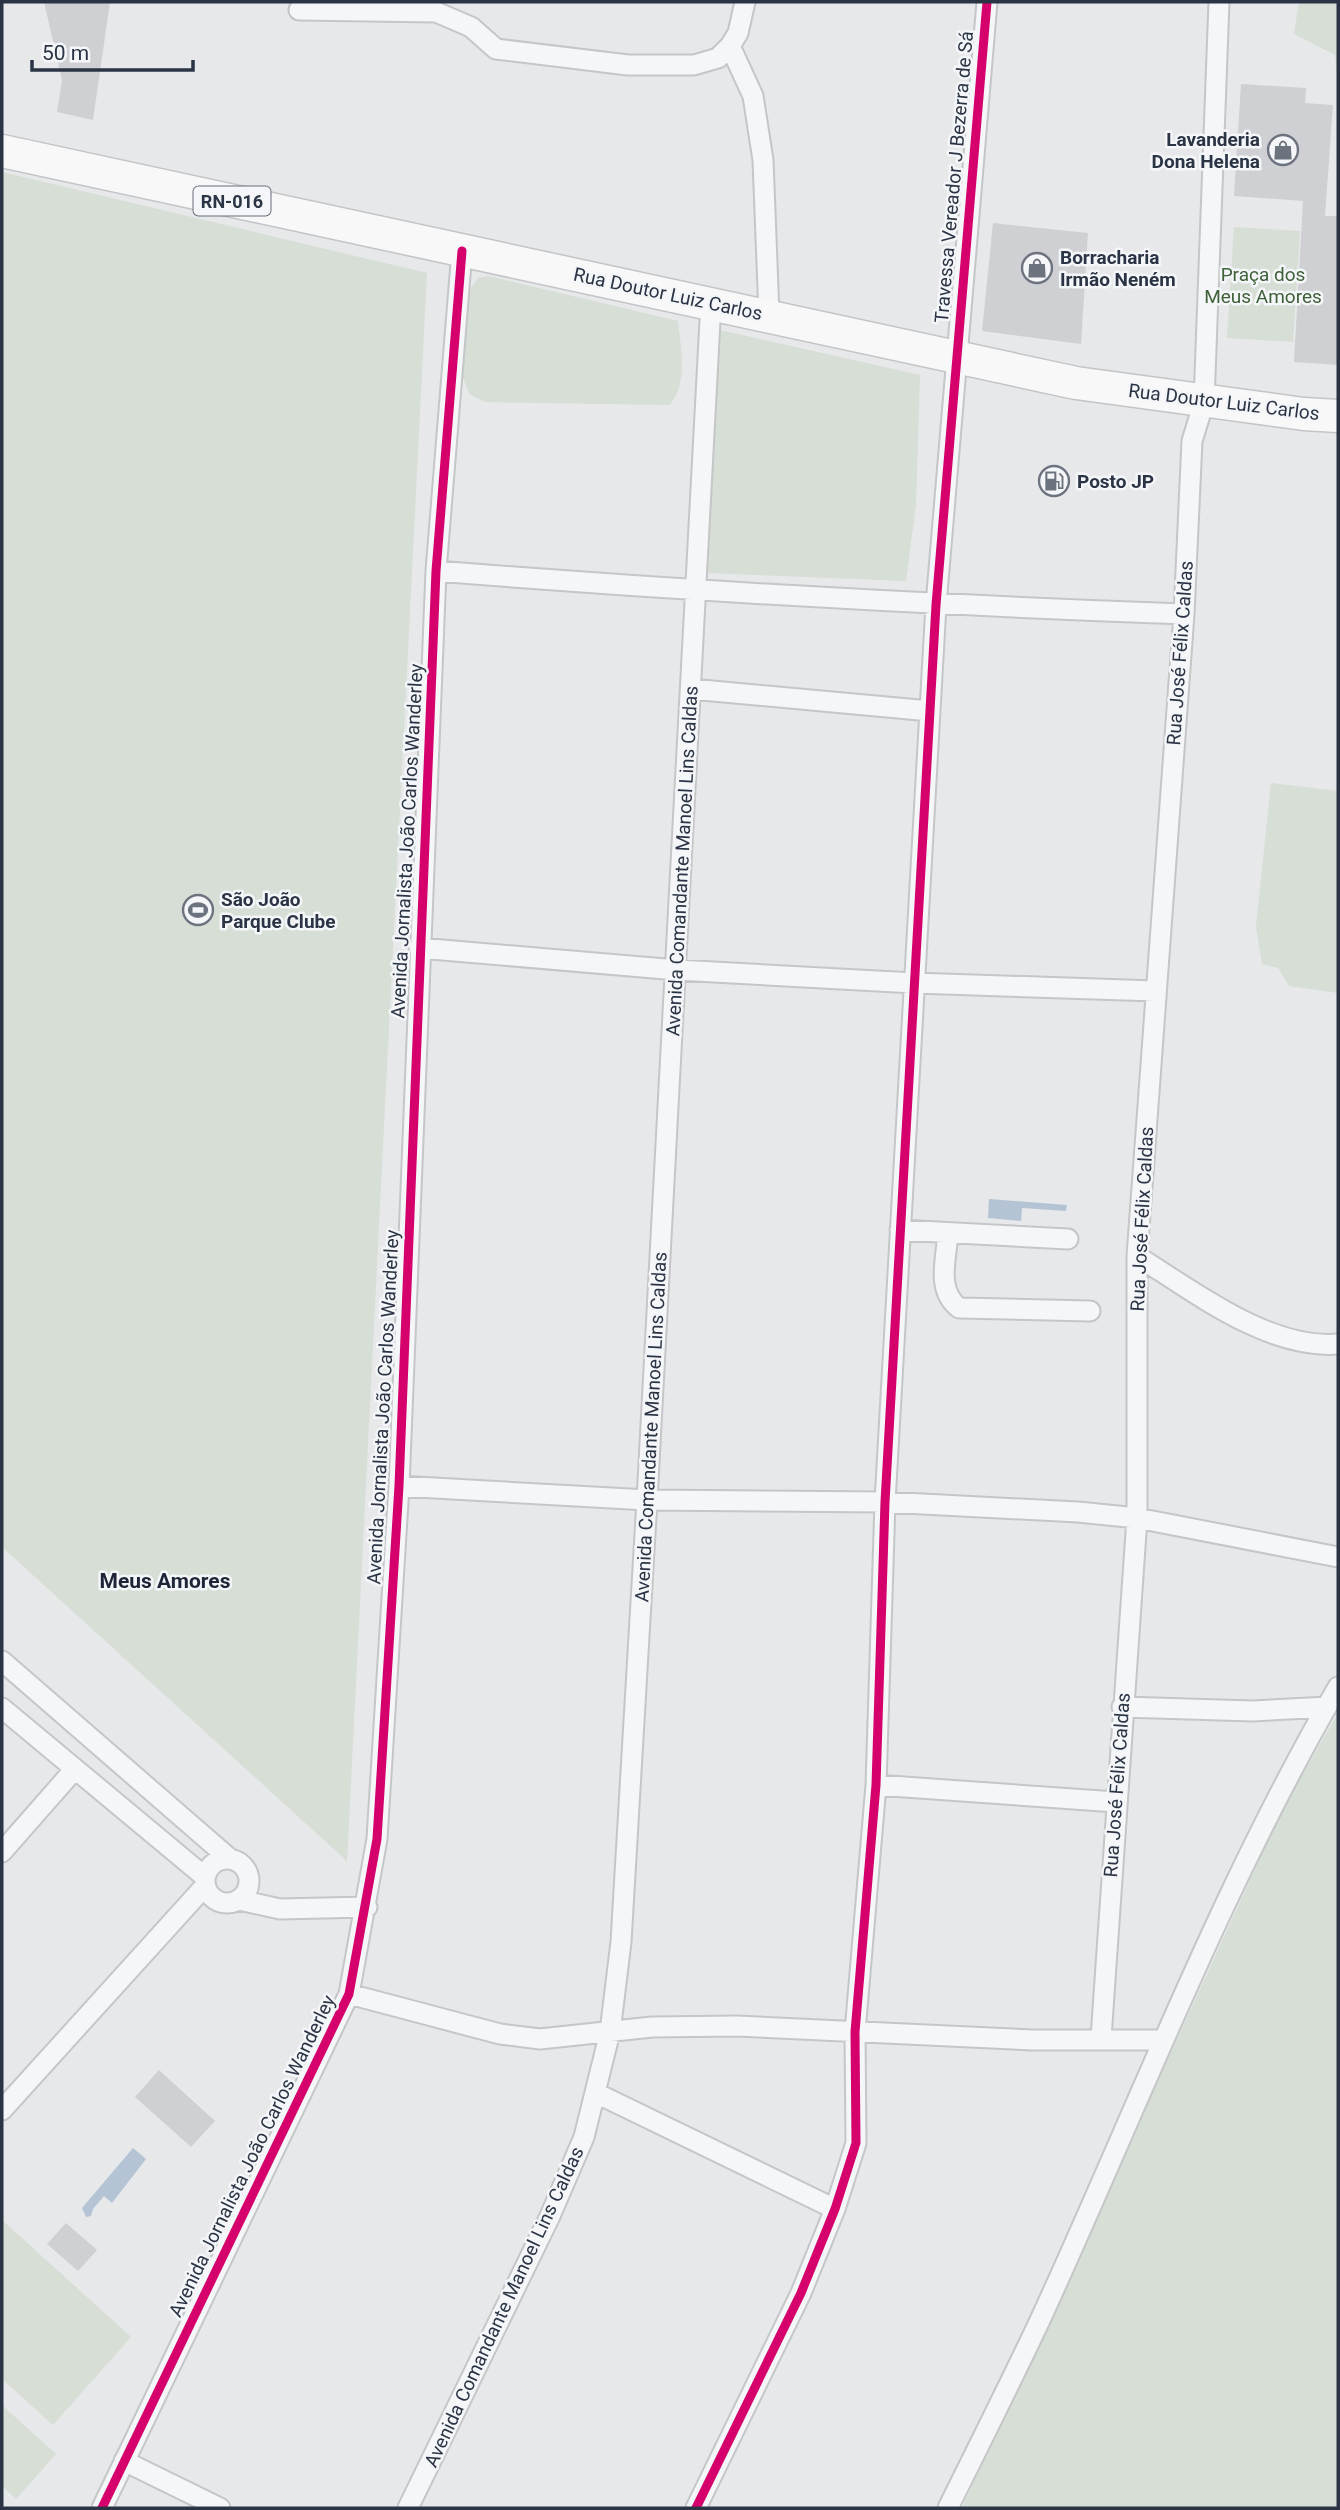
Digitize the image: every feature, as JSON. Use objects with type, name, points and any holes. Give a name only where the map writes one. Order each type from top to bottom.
[{"type":"main road","name":"Rua Doutor Luiz Carlos","points":[[2,150],[462,251],[769,314],[1076,383],[1338,416]]},
{"type":"street","points":[[299,9],[436,12],[471,27],[496,49],[628,65],[694,65],[718,58],[730,47],[738,33],[745,2]]},
{"type":"street","name":"Travessa Vereador J Bezerra de Sá","points":[[696,2508],[801,2293],[835,2210],[856,2143],[855,2032],[876,1785],[885,1502],[936,605],[987,2]]},
{"type":"street","name":"Rua José Félix Caldas","points":[[1101,2038],[1137,1518],[1138,1256],[1184,614],[1192,441],[1203,401],[1219,2]]},
{"type":"street","points":[[730,47],[753,96],[764,160],[769,314]]},
{"type":"street","name":"Avenida Jornalista João Carlos Wanderley","points":[[102,2508],[349,1994],[367,1908],[377,1839],[399,1486],[436,571],[462,251]]},
{"type":"street","name":"Avenida Comandante Manoel Lins Caldas","points":[[408,2508],[550,2216],[584,2137],[610,2032],[621,1942],[647,1500],[711,303]]},
{"type":"street","points":[[436,571],[696,592],[936,605],[1184,614]]},
{"type":"street","points":[[691,689],[930,711]]},
{"type":"street","points":[[419,948],[677,970],[914,983],[1156,991]]},
{"type":"street","points":[[900,1230],[1068,1239]]},
{"type":"street","points":[[948,1234],[943,1287],[949,1301],[959,1308],[1090,1311]]},
{"type":"street","points":[[1138,1256],[1224,1311],[1280,1336],[1338,1344]]},
{"type":"street","points":[[399,1486],[647,1500],[885,1502],[1137,1518],[1338,1556]]},
{"type":"street","points":[[2,1661],[230,1859],[238,1862],[248,1876],[245,1893],[239,1900]]},
{"type":"street","points":[[948,2508],[1041,2318],[1163,2040],[1239,1877],[1338,1687]]},
{"type":"street","points":[[1122,1707],[1253,1711],[1327,1707]]},
{"type":"street","points":[[2,1708],[205,1882],[214,1900],[222,1903],[239,1900],[281,1909],[367,1908]]},
{"type":"street","points":[[2,1852],[74,1770]]},
{"type":"street","points":[[876,1785],[1116,1802]]},
{"type":"street","points":[[2,2110],[205,1882],[214,1864],[230,1859]]},
{"type":"street","points":[[349,1994],[500,2034],[540,2039],[652,2027],[737,2026],[1032,2040],[1163,2040]]},
{"type":"street","points":[[596,2093],[835,2210]]},
{"type":"street","points":[[124,2461],[220,2508]]},
{"type":"green space","points":[[1299,2],[1338,2],[1338,87],[1335,55],[1294,34]]},
{"type":"green space","name":"São João Parque Clube","points":[[2,172],[427,273],[347,1861],[2,1547]]},
{"type":"green space","name":"Praça dos Meus Amores","points":[[1234,227],[1300,231],[1293,342],[1227,338]]},
{"type":"green space","points":[[488,276],[678,321],[682,366],[675,397],[669,405],[485,402],[469,394],[460,369],[471,288],[478,278]]},
{"type":"green space","points":[[720,330],[920,375],[916,504],[906,581],[706,573]]},
{"type":"green space","points":[[1271,783],[1338,791],[1338,993],[1289,986],[1278,968],[1262,964],[1256,926]]},
{"type":"green space","points":[[1337,1715],[1338,2508],[962,2508],[1285,1804]]},
{"type":"green space","points":[[2,2220],[131,2337],[53,2425],[2,2379]]},
{"type":"green space","points":[[2,2405],[56,2454],[16,2499],[2,2486]]},
{"type":"water","points":[[989,1199],[1067,1205],[1066,1211],[1022,1208],[1021,1221],[988,1218]]},
{"type":"water","points":[[133,2148],[146,2159],[112,2203],[104,2196],[93,2209],[91,2216],[86,2217],[82,2208]]},
{"type":"building","points":[[44,2],[110,2],[93,120],[57,112],[62,80]]},
{"type":"building","name":"Lavanderia Dona Helena","points":[[1241,84],[1306,88],[1305,103],[1333,105],[1325,216],[1338,216],[1338,365],[1294,362],[1303,201],[1234,196]]},
{"type":"building","name":"Borracharia Irmão Neném","points":[[993,223],[1088,233],[1081,344],[982,331]]},
{"type":"building","points":[[159,2070],[215,2121],[191,2147],[135,2097]]},
{"type":"building","points":[[66,2223],[97,2250],[78,2271],[47,2244]]},
{"type":"cycle path","points":[[696,2508],[801,2293],[835,2209],[856,2143],[855,2032],[876,1785],[885,1502],[936,605],[987,2]]},
{"type":"cycle path","points":[[102,2508],[349,1994],[377,1839],[399,1486],[436,571],[462,251]]},
{"type":"place","name":"Lavanderia Dona Helena","points":[[1283,150]]},
{"type":"place","name":"Borracharia Irmão Neném","points":[[1037,268]]},
{"type":"place","name":"Posto JP","points":[[1054,481]]},
{"type":"place","name":"São João Parque Clube","points":[[198,910]]},
{"type":"district","name":"Meus Amores","points":[[165,1581]]}]
